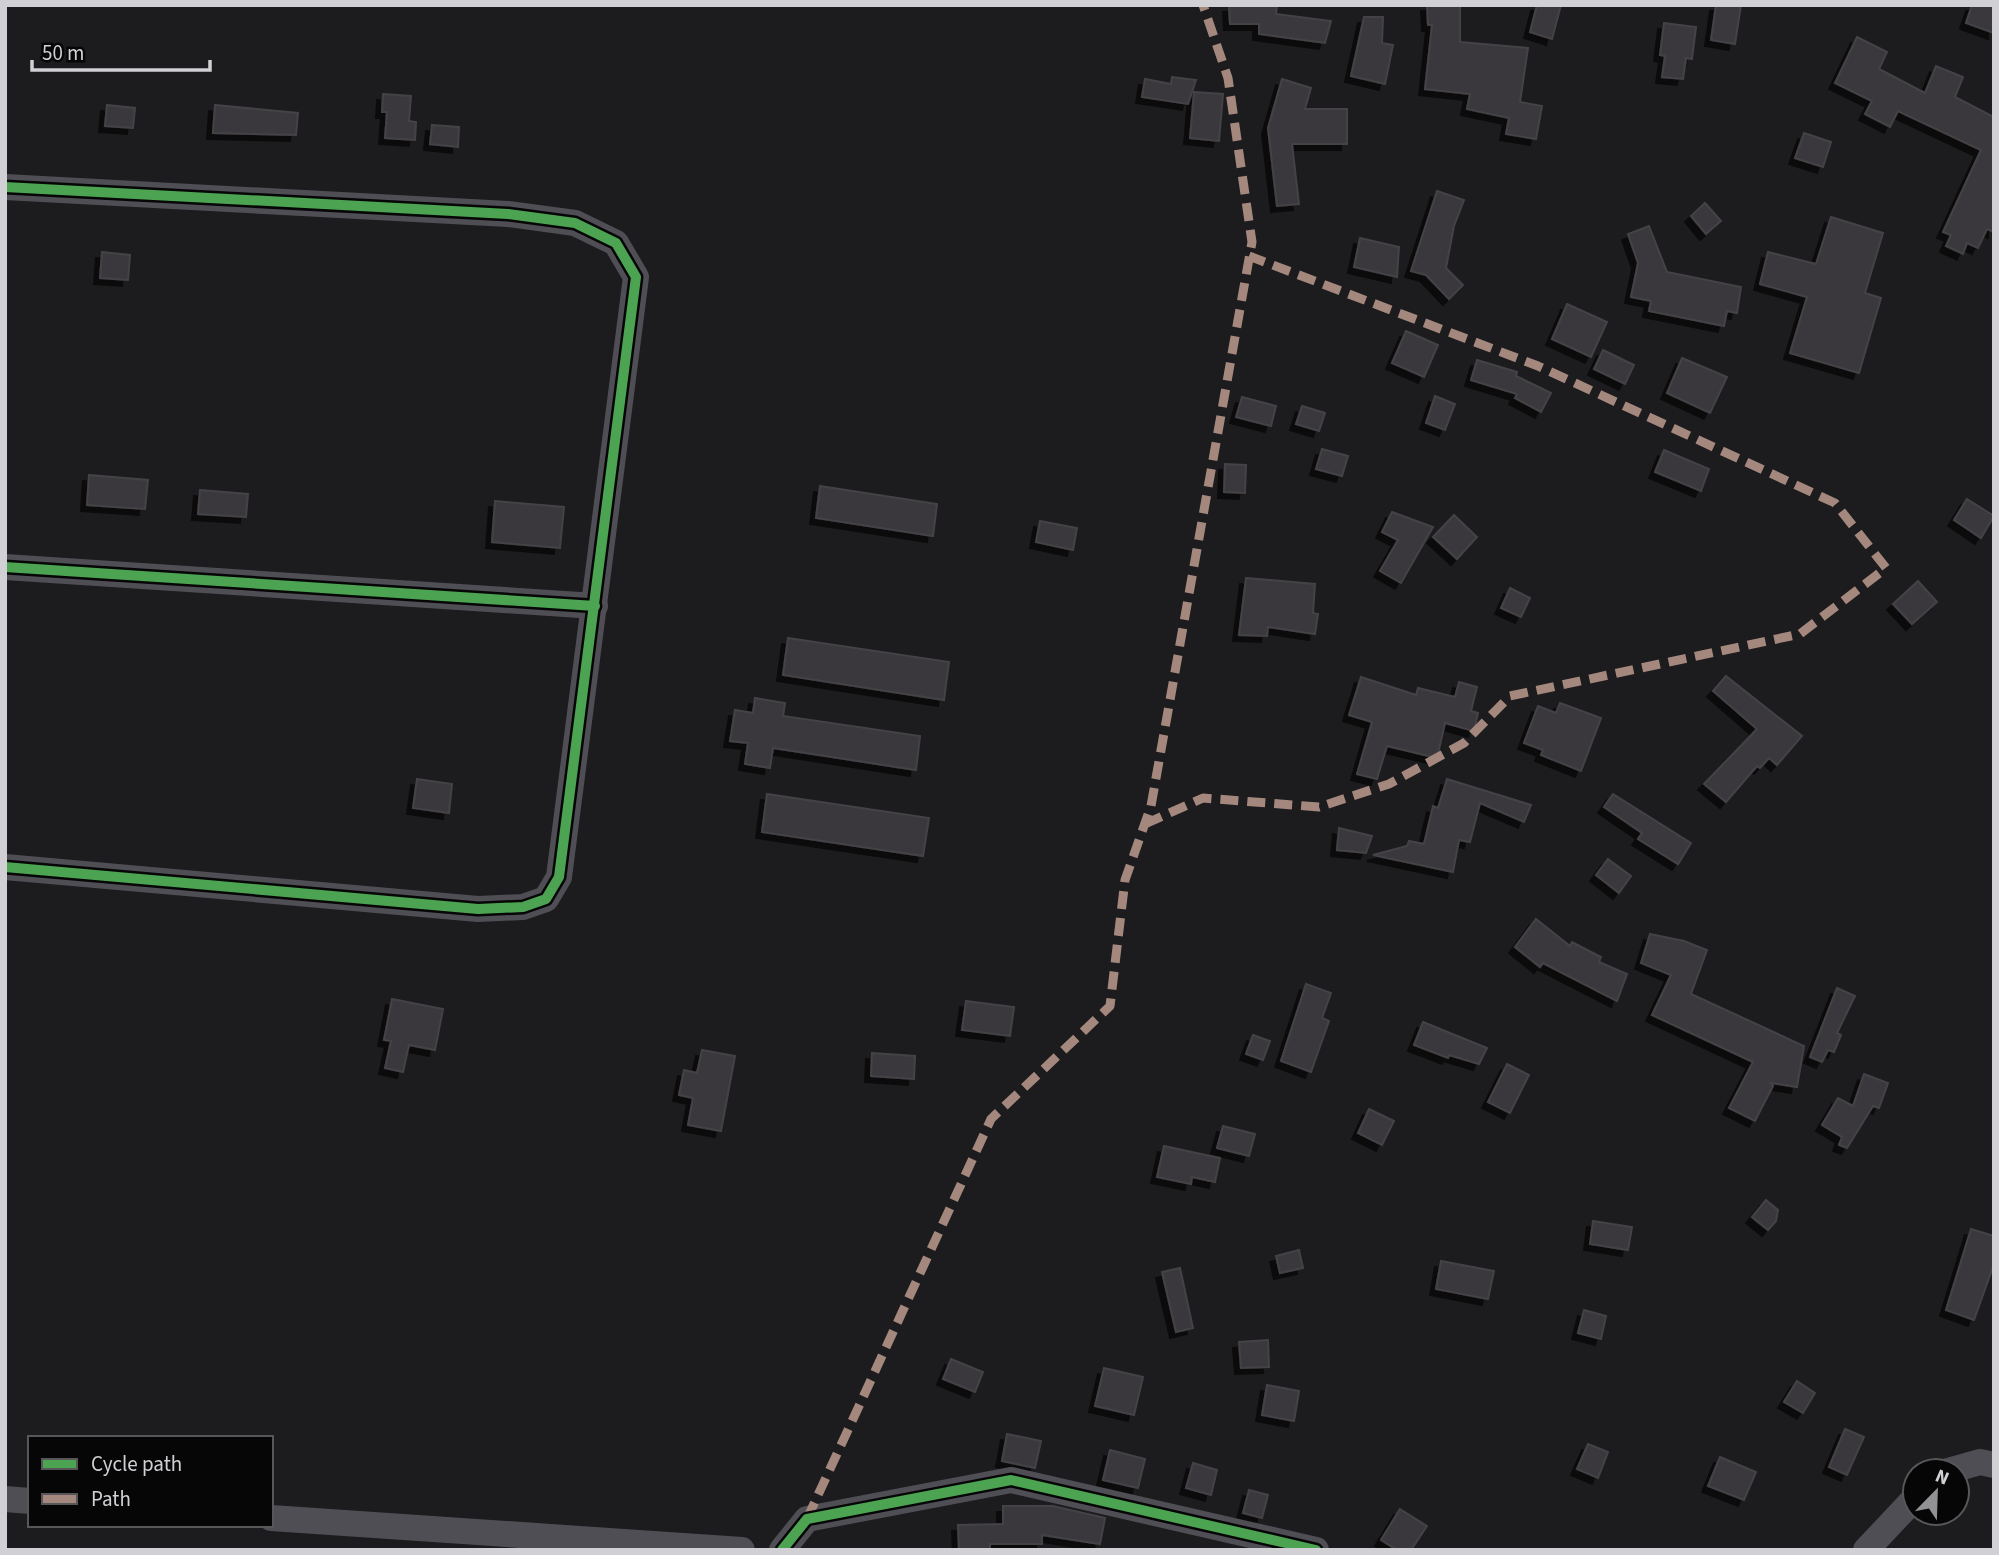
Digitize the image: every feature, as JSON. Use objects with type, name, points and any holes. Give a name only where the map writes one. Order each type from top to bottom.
[{"type":"street","points":[[5,187],[508,214],[575,223],[616,243],[636,277],[559,877],[546,899],[523,907],[478,909],[5,867]]},
{"type":"street","points":[[5,567],[595,606]]},
{"type":"street","points":[[1971,1465],[1980,1462],[1994,1465]]},
{"type":"street","points":[[782,1550],[807,1519],[1011,1480],[1316,1550]]},
{"type":"street","points":[[5,1499],[28,1501]]},
{"type":"street","points":[[1866,1550],[1901,1513]]},
{"type":"street","points":[[273,1518],[743,1550]]},
{"type":"building","points":[[1277,5],[1276,14],[1331,21],[1325,43],[1259,34],[1259,24],[1230,24],[1229,6]]},
{"type":"building","points":[[1427,5],[1460,5],[1460,42],[1528,48],[1520,102],[1542,106],[1536,139],[1506,134],[1509,118],[1467,109],[1470,94],[1425,89],[1432,25],[1428,25]]},
{"type":"building","points":[[1537,5],[1561,5],[1552,39],[1530,32]]},
{"type":"building","points":[[1716,5],[1741,5],[1735,44],[1711,40]]},
{"type":"building","points":[[1972,5],[1994,5],[1994,33],[1966,23]]},
{"type":"building","points":[[1364,17],[1383,17],[1382,43],[1393,45],[1385,84],[1351,76]]},
{"type":"building","points":[[1664,23],[1696,27],[1692,59],[1686,58],[1683,79],[1662,77],[1665,56],[1660,55]]},
{"type":"building","points":[[1857,37],[1887,52],[1879,69],[1925,93],[1936,66],[1963,77],[1955,97],[1994,117],[1994,232],[1987,229],[1978,248],[1967,243],[1963,254],[1946,246],[1951,235],[1943,232],[1981,150],[1898,111],[1890,127],[1865,114],[1872,101],[1835,83]]},
{"type":"building","points":[[1172,77],[1196,80],[1188,104],[1142,97],[1145,79],[1171,84]]},
{"type":"building","points":[[1282,79],[1311,88],[1305,109],[1347,109],[1347,144],[1292,144],[1299,204],[1277,206],[1268,128]]},
{"type":"building","points":[[1194,92],[1223,94],[1219,141],[1190,138]]},
{"type":"building","points":[[383,94],[411,96],[409,121],[416,122],[415,140],[385,138],[387,112],[382,112]]},
{"type":"building","points":[[107,105],[135,108],[133,128],[105,126]]},
{"type":"building","points":[[215,105],[298,113],[296,135],[213,133]]},
{"type":"building","points":[[432,125],[459,127],[458,147],[430,144]]},
{"type":"building","points":[[1804,133],[1831,142],[1823,167],[1795,158]]},
{"type":"building","points":[[1437,191],[1464,200],[1454,226],[1446,268],[1463,285],[1449,299],[1426,275],[1411,271]]},
{"type":"building","points":[[1705,203],[1721,221],[1706,234],[1691,216]]},
{"type":"building","points":[[1831,217],[1883,233],[1865,293],[1881,298],[1859,373],[1790,353],[1807,297],[1760,284],[1768,252],[1816,264]]},
{"type":"building","points":[[1649,226],[1667,272],[1741,287],[1737,313],[1727,311],[1724,326],[1649,311],[1651,301],[1631,297],[1638,263],[1628,234]]},
{"type":"building","points":[[1360,238],[1399,247],[1397,277],[1354,267]]},
{"type":"building","points":[[102,252],[130,255],[128,280],[100,278]]},
{"type":"building","points":[[1567,304],[1607,322],[1591,357],[1552,339]]},
{"type":"building","points":[[1406,331],[1438,345],[1424,377],[1392,363]]},
{"type":"building","points":[[1603,350],[1634,365],[1625,384],[1594,369]]},
{"type":"building","points":[[1682,358],[1727,377],[1710,413],[1667,393]]},
{"type":"building","points":[[1477,360],[1517,372],[1516,376],[1551,393],[1541,412],[1515,398],[1517,394],[1471,380]]},
{"type":"building","points":[[1435,396],[1455,404],[1445,430],[1426,423]]},
{"type":"building","points":[[1242,397],[1276,406],[1271,426],[1236,417]]},
{"type":"building","points":[[1302,406],[1325,413],[1319,431],[1296,424]]},
{"type":"building","points":[[1322,449],[1348,456],[1342,476],[1316,469]]},
{"type":"building","points":[[1664,450],[1709,469],[1701,491],[1655,472]]},
{"type":"building","points":[[1225,464],[1246,465],[1245,493],[1224,492]]},
{"type":"building","points":[[89,475],[148,480],[145,509],[87,505]]},
{"type":"building","points":[[820,486],[937,504],[933,536],[816,518]]},
{"type":"building","points":[[200,490],[248,494],[246,517],[198,514]]},
{"type":"building","points":[[1967,499],[1994,516],[1981,538],[1954,520]]},
{"type":"building","points":[[495,501],[564,507],[560,548],[492,542]]},
{"type":"building","points":[[1392,512],[1433,527],[1401,583],[1380,571],[1398,540],[1382,532]]},
{"type":"building","points":[[1454,515],[1477,537],[1457,559],[1433,537]]},
{"type":"building","points":[[1040,521],[1077,528],[1073,550],[1036,542]]},
{"type":"building","points":[[1246,578],[1315,584],[1313,613],[1318,614],[1315,634],[1268,627],[1267,636],[1239,635]]},
{"type":"building","points":[[1918,581],[1937,602],[1912,624],[1893,604]]},
{"type":"building","points":[[1510,588],[1530,598],[1521,617],[1501,608]]},
{"type":"building","points":[[788,638],[949,662],[944,700],[783,675]]},
{"type":"building","points":[[1726,676],[1802,736],[1777,765],[1769,758],[1760,768],[1757,766],[1726,802],[1704,784],[1757,729],[1713,691]]},
{"type":"building","points":[[1361,677],[1416,695],[1418,688],[1455,697],[1459,682],[1477,687],[1471,711],[1478,713],[1474,731],[1445,723],[1437,758],[1387,746],[1377,779],[1357,774],[1372,722],[1349,715]]},
{"type":"building","points":[[755,698],[785,703],[783,716],[920,736],[916,770],[773,748],[770,768],[745,764],[748,743],[730,741],[735,710],[753,713]]},
{"type":"building","points":[[1560,703],[1601,718],[1581,771],[1541,755],[1543,750],[1524,743],[1538,706],[1556,713]]},
{"type":"building","points":[[417,779],[452,784],[449,813],[413,808]]},
{"type":"building","points":[[1447,779],[1531,805],[1524,822],[1480,803],[1470,842],[1459,840],[1453,872],[1373,855],[1407,846],[1409,841],[1424,844],[1433,806],[1438,808]]},
{"type":"building","points":[[767,794],[929,818],[923,856],[762,832]]},
{"type":"building","points":[[1613,794],[1691,843],[1678,864],[1638,839],[1642,833],[1604,807]]},
{"type":"building","points":[[1339,828],[1372,836],[1366,853],[1337,850]]},
{"type":"building","points":[[1608,859],[1631,876],[1619,893],[1596,875]]},
{"type":"building","points":[[1536,919],[1570,946],[1572,942],[1601,957],[1599,962],[1627,974],[1617,1001],[1543,963],[1540,967],[1515,947]]},
{"type":"building","points":[[1650,934],[1684,941],[1707,950],[1691,994],[1804,1046],[1797,1087],[1771,1083],[1773,1086],[1755,1121],[1729,1108],[1753,1062],[1652,1015],[1671,975],[1641,963]]},
{"type":"building","points":[[1306,984],[1331,993],[1322,1018],[1329,1021],[1311,1072],[1281,1061]]},
{"type":"building","points":[[1837,988],[1855,996],[1837,1033],[1841,1035],[1834,1052],[1828,1050],[1822,1062],[1810,1057]]},
{"type":"building","points":[[392,999],[443,1009],[435,1050],[409,1045],[403,1072],[385,1068],[391,1041],[384,1040]]},
{"type":"building","points":[[966,1001],[1014,1007],[1010,1036],[962,1030]]},
{"type":"building","points":[[1423,1022],[1487,1048],[1479,1064],[1449,1055],[1448,1058],[1414,1045]]},
{"type":"building","points":[[1253,1035],[1270,1041],[1263,1060],[1246,1054]]},
{"type":"building","points":[[702,1050],[735,1056],[721,1131],[688,1125],[693,1098],[679,1095],[684,1070],[697,1073]]},
{"type":"building","points":[[872,1053],[915,1056],[914,1079],[871,1076]]},
{"type":"building","points":[[1507,1064],[1529,1075],[1510,1113],[1488,1102]]},
{"type":"building","points":[[1864,1074],[1888,1083],[1879,1108],[1873,1106],[1847,1148],[1839,1145],[1842,1137],[1822,1125],[1838,1098],[1853,1106]]},
{"type":"building","points":[[1369,1109],[1394,1121],[1382,1145],[1358,1133]]},
{"type":"building","points":[[1223,1126],[1255,1134],[1249,1156],[1217,1148]]},
{"type":"building","points":[[1164,1146],[1220,1158],[1215,1182],[1192,1177],[1191,1184],[1157,1177]]},
{"type":"building","points":[[1766,1200],[1778,1210],[1776,1221],[1768,1230],[1752,1217]]},
{"type":"building","points":[[1593,1221],[1632,1227],[1628,1250],[1590,1244]]},
{"type":"building","points":[[1971,1229],[1994,1236],[1994,1264],[1974,1320],[1946,1310]]},
{"type":"building","points":[[1299,1250],[1303,1268],[1280,1273],[1276,1256]]},
{"type":"building","points":[[1441,1261],[1494,1271],[1488,1299],[1436,1289]]},
{"type":"building","points":[[1180,1268],[1193,1328],[1176,1332],[1162,1272]]},
{"type":"building","points":[[1584,1310],[1606,1316],[1601,1339],[1578,1333]]},
{"type":"building","points":[[1268,1340],[1269,1367],[1241,1368],[1239,1342]]},
{"type":"building","points":[[951,1359],[983,1372],[975,1392],[943,1379]]},
{"type":"building","points":[[1104,1368],[1143,1377],[1134,1415],[1095,1406]]},
{"type":"building","points":[[1797,1381],[1815,1393],[1803,1413],[1784,1402]]},
{"type":"building","points":[[1267,1385],[1299,1391],[1294,1421],[1262,1415]]},
{"type":"building","points":[[1845,1429],[1864,1437],[1847,1475],[1829,1467]]},
{"type":"building","points":[[1007,1434],[1041,1441],[1035,1468],[1002,1461]]},
{"type":"building","points":[[1588,1444],[1608,1452],[1598,1478],[1577,1469]]},
{"type":"building","points":[[1110,1450],[1145,1459],[1138,1488],[1103,1480]]},
{"type":"building","points":[[1720,1457],[1756,1472],[1744,1500],[1708,1486]]},
{"type":"building","points":[[1193,1463],[1217,1470],[1211,1495],[1186,1488]]},
{"type":"building","points":[[1249,1490],[1268,1495],[1262,1518],[1243,1513]]},
{"type":"building","points":[[1003,1506],[1053,1506],[1105,1518],[1100,1544],[1042,1535],[1042,1544],[990,1544],[990,1550],[959,1550],[958,1525],[1003,1524]]},
{"type":"building","points":[[1400,1509],[1427,1526],[1411,1550],[1397,1550],[1381,1540]]},
{"type":"marked path","points":[[807,1519],[991,1119],[1110,1006],[1125,880],[1151,806],[1252,242],[1228,78],[1203,5]]},
{"type":"marked path","points":[[1145,824],[1203,798],[1319,807],[1389,784],[1464,743],[1510,696],[1800,634],[1886,568],[1835,503],[1538,366],[1249,256]]},
{"type":"cycle path","points":[[5,187],[508,214],[575,223],[616,243],[636,277],[559,877],[546,899],[523,907],[478,909],[5,867]]},
{"type":"cycle path","points":[[5,567],[595,606]]},
{"type":"cycle path","points":[[782,1550],[807,1519],[1011,1480],[1316,1550]]}]
